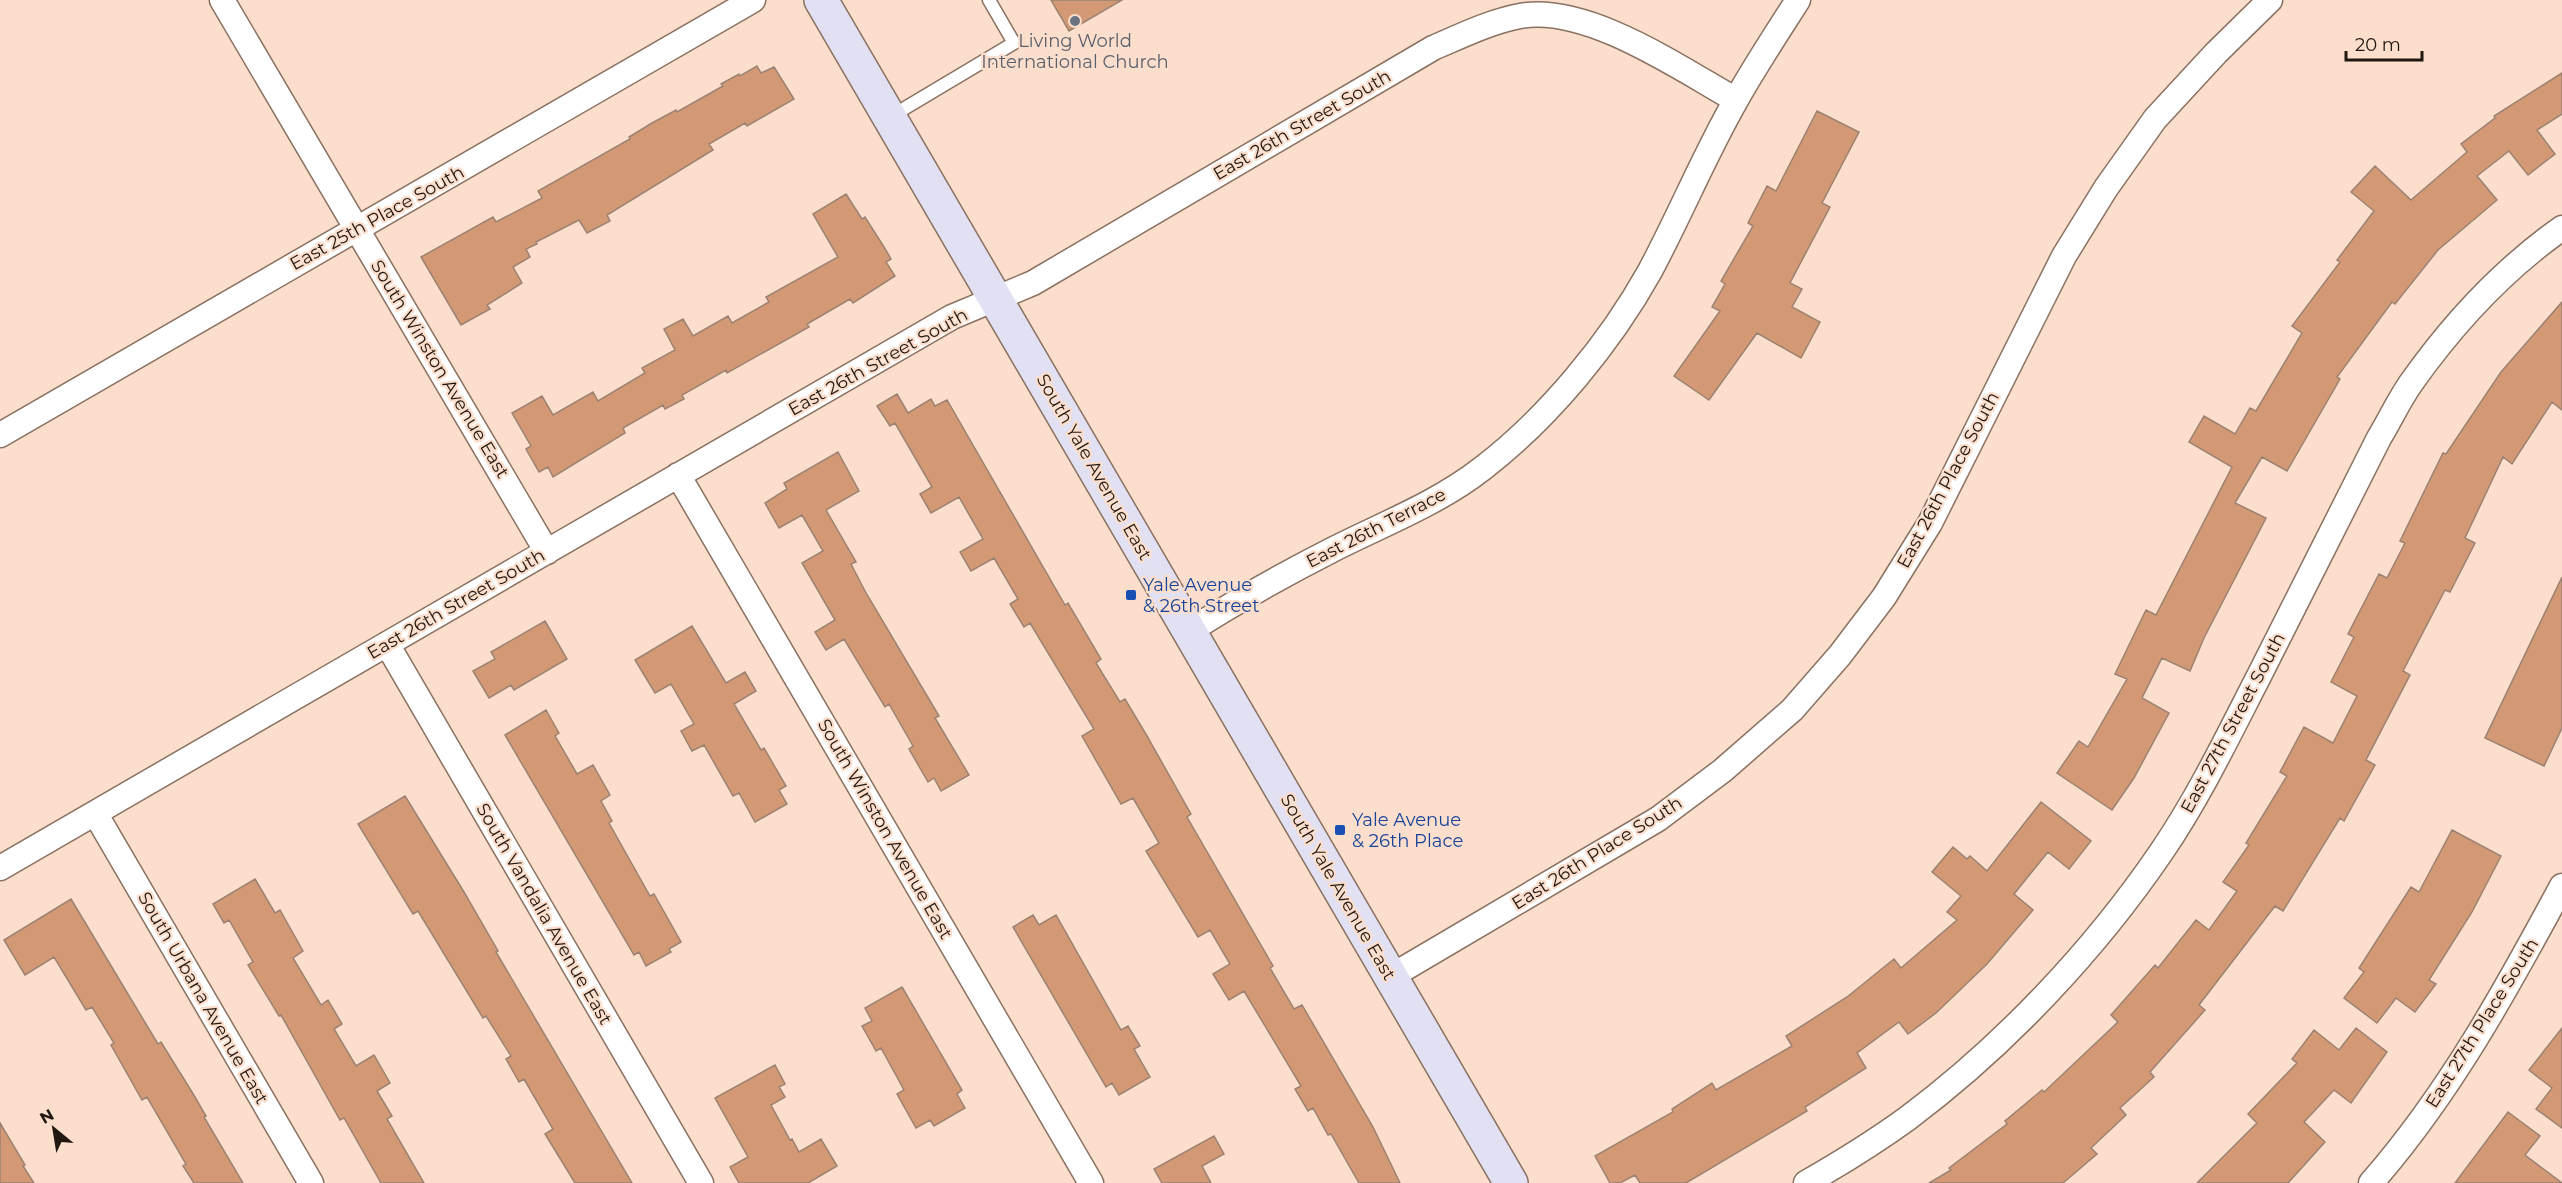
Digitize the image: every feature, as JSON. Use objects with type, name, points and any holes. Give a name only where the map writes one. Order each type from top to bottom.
[{"type":"main road","name":"South Yale Avenue East","points":[[821,0],[1511,1183]]},
{"type":"street","name":"South Winston Avenue East","points":[[222,0],[547,552]]},
{"type":"street","name":"East 25th Place South","points":[[0,435],[753,0]]},
{"type":"street","points":[[1736,100],[1798,0]]},
{"type":"street","name":"East 26th Place South","points":[[1390,977],[1658,819],[1722,771],[1792,710],[1840,655],[1884,597],[1930,523],[2064,256],[2106,188],[2155,119],[2216,53],[2270,0]]},
{"type":"street","name":"East 26th Street South","points":[[0,868],[952,318],[1041,279],[1433,48],[1477,28],[1521,16],[1560,17],[1598,27],[1644,48],[1736,100]]},
{"type":"street","name":"East 26th Terrace","points":[[1189,631],[1333,550],[1389,525],[1437,498],[1483,468],[1533,424],[1621,319],[1650,271],[1736,100]]},
{"type":"street","name":"East 27th Street South","points":[[1806,1183],[1858,1152],[1908,1118],[1954,1080],[2018,1022],[2071,968],[2120,907],[2162,851],[2205,783],[2374,448],[2410,384],[2449,333],[2501,280],[2562,228]]},
{"type":"street","name":"South Winston Avenue East","points":[[678,475],[1091,1183]]},
{"type":"street","name":"South Vandalia Avenue East","points":[[387,644],[701,1183]]},
{"type":"street","name":"South Urbana Avenue East","points":[[95,813],[311,1183]]},
{"type":"street","name":"East 27th Place South","points":[[2371,1183],[2404,1145],[2462,1063],[2510,985],[2562,886]]},
{"type":"lane","points":[[889,117],[1014,43],[989,0]]},
{"type":"building","name":"Living World International Church","points":[[1051,0],[1122,0],[1069,31]]},
{"type":"building","points":[[757,66],[761,73],[774,67],[794,99],[747,126],[745,123],[709,144],[713,150],[607,215],[610,221],[587,233],[579,220],[536,242],[537,244],[526,249],[530,257],[513,267],[522,283],[487,305],[490,309],[461,325],[421,257],[493,217],[496,222],[542,198],[538,191],[630,139],[629,137],[652,123],[676,110],[677,112],[723,86],[721,84]]},
{"type":"building","points":[[2562,73],[2562,114],[2537,130],[2555,154],[2528,175],[2509,151],[2477,176],[2497,200],[2438,250],[2395,304],[2392,302],[2337,377],[2340,379],[2287,471],[2262,457],[2235,503],[2266,518],[2204,638],[2190,671],[2162,658],[2142,698],[2169,713],[2134,778],[2112,810],[2057,773],[2079,741],[2088,747],[2127,679],[2115,674],[2146,610],[2156,615],[2232,467],[2189,442],[2204,416],[2235,434],[2250,408],[2256,411],[2302,333],[2292,326],[2340,262],[2337,260],[2374,211],[2351,192],[2375,166],[2411,200],[2467,152],[2461,144],[2495,118],[2494,116]]},
{"type":"building","points":[[1817,111],[1859,132],[1822,203],[1830,207],[1790,283],[1802,289],[1792,307],[1820,322],[1801,358],[1757,333],[1709,400],[1674,376],[1720,311],[1712,307],[1725,284],[1721,281],[1753,226],[1748,223],[1767,186],[1776,191]]},
{"type":"building","points":[[846,194],[862,219],[865,217],[884,247],[891,259],[886,262],[895,276],[853,303],[850,299],[807,324],[809,327],[727,373],[726,370],[682,395],[684,399],[665,409],[663,405],[623,428],[625,433],[553,477],[548,467],[539,472],[526,449],[531,446],[512,413],[542,396],[553,415],[593,392],[598,401],[645,373],[642,368],[675,350],[664,329],[683,319],[693,336],[728,316],[732,323],[769,302],[766,297],[838,257],[813,214]]},
{"type":"building","points":[[2562,302],[2562,410],[2552,402],[2512,464],[2503,457],[2465,538],[2475,543],[2450,592],[2445,590],[2403,671],[2410,675],[2366,760],[2375,765],[2344,821],[2340,818],[2283,911],[2275,906],[2199,1005],[2205,1010],[2150,1072],[2154,1077],[2120,1108],[2126,1115],[2091,1148],[2097,1154],[2063,1183],[1929,1183],[1951,1170],[1949,1168],[2007,1124],[2005,1121],[2042,1090],[2044,1092],[2118,1022],[2111,1015],[2155,965],[2158,968],[2196,920],[2209,930],[2237,891],[2223,882],[2249,845],[2246,843],[2287,776],[2280,772],[2304,727],[2333,743],[2357,696],[2331,682],[2354,637],[2348,634],[2379,574],[2387,578],[2405,543],[2400,541],[2443,453],[2446,454],[2501,372]]},
{"type":"building","points":[[897,394],[908,413],[931,399],[935,406],[947,400],[1065,605],[1068,603],[1101,659],[1096,663],[1120,702],[1125,699],[1147,736],[1191,814],[1187,817],[1273,966],[1270,968],[1294,1009],[1302,1005],[1373,1127],[1400,1183],[1359,1183],[1313,1108],[1308,1111],[1295,1089],[1301,1086],[1244,991],[1229,1000],[1213,974],[1230,964],[1210,930],[1198,937],[1146,851],[1159,843],[1133,798],[1121,804],[1082,736],[1094,729],[1030,623],[1024,627],[1010,604],[1018,599],[994,558],[971,571],[960,552],[983,539],[959,497],[931,513],[920,494],[932,487],[895,423],[890,426],[877,406]]},
{"type":"building","points":[[838,452],[859,491],[826,510],[856,562],[851,564],[866,593],[939,716],[935,718],[969,775],[941,791],[934,778],[928,782],[909,749],[913,746],[889,704],[885,707],[844,639],[826,650],[815,632],[835,620],[802,563],[823,551],[802,515],[779,528],[765,503],[787,489],[784,483]]},
{"type":"building","points":[[2562,577],[2562,728],[2544,766],[2485,738]]},
{"type":"building","points":[[545,621],[567,659],[514,690],[511,685],[489,698],[473,671],[495,659],[491,652]]},
{"type":"building","points":[[692,626],[726,683],[745,672],[756,691],[734,704],[761,750],[764,748],[786,786],[779,790],[787,804],[755,822],[739,793],[733,796],[704,745],[692,751],[681,731],[694,724],[671,684],[655,693],[635,660]]},
{"type":"building","points":[[546,710],[559,733],[555,736],[577,774],[593,765],[610,795],[601,801],[612,821],[609,823],[650,896],[654,894],[681,942],[669,949],[671,952],[646,966],[639,952],[634,955],[505,735]]},
{"type":"building","points":[[405,796],[464,892],[498,951],[496,952],[632,1183],[575,1183],[545,1134],[553,1129],[524,1079],[519,1082],[506,1059],[511,1056],[486,1016],[483,1018],[418,911],[413,914],[358,824]]},
{"type":"building","points":[[2041,802],[2091,841],[2069,869],[2048,852],[2014,894],[2033,910],[1987,964],[1936,1013],[1908,1034],[1899,1022],[1857,1053],[1866,1068],[1805,1107],[1807,1111],[1686,1183],[1640,1183],[1635,1175],[1620,1183],[1610,1183],[1595,1156],[1673,1112],[1672,1109],[1712,1083],[1716,1090],[1792,1046],[1786,1036],[1847,997],[1894,959],[1901,968],[1957,920],[1947,912],[1961,896],[1932,872],[1953,847],[1967,859],[1970,856],[1987,871]]},
{"type":"building","points":[[2452,830],[2501,856],[2472,912],[2429,980],[2436,984],[2415,1012],[2396,998],[2377,1023],[2344,998],[2364,972],[2359,968],[2411,887],[2419,892]]},
{"type":"building","points":[[255,879],[275,913],[280,910],[303,951],[293,958],[321,1005],[328,1000],[342,1024],[334,1029],[356,1066],[374,1055],[390,1083],[377,1091],[392,1116],[387,1119],[424,1183],[381,1183],[344,1118],[340,1120],[281,1015],[279,1016],[248,965],[253,962],[229,920],[224,923],[213,904]]},
{"type":"building","points":[[71,899],[158,1044],[161,1042],[192,1092],[243,1183],[194,1183],[183,1166],[186,1164],[147,1097],[142,1100],[111,1045],[114,1043],[92,1007],[86,1010],[54,957],[25,975],[4,940]]},
{"type":"building","points":[[1033,915],[1039,925],[1056,915],[1121,1030],[1128,1026],[1140,1046],[1134,1049],[1150,1077],[1119,1095],[1112,1083],[1106,1087],[1013,927]]},
{"type":"building","points":[[902,987],[962,1090],[957,1094],[965,1108],[934,1126],[930,1120],[916,1128],[897,1094],[904,1090],[881,1048],[876,1051],[862,1026],[872,1021],[865,1008]]},
{"type":"building","points":[[2356,1028],[2387,1052],[2351,1103],[2334,1090],[2304,1122],[2325,1142],[2288,1183],[2197,1183],[2257,1123],[2248,1114],[2297,1063],[2292,1059],[2314,1030],[2339,1050]]},
{"type":"building","points":[[2562,1028],[2562,1128],[2536,1109],[2552,1088],[2529,1070]]},
{"type":"building","points":[[775,1065],[785,1084],[779,1087],[785,1097],[771,1105],[790,1140],[792,1139],[799,1152],[821,1139],[837,1166],[808,1183],[739,1183],[730,1167],[748,1157],[715,1098]]},
{"type":"building","points":[[2508,1112],[2540,1136],[2525,1155],[2562,1183],[2455,1183]]},
{"type":"building","points":[[0,1123],[25,1165],[23,1166],[34,1183],[0,1183]]},
{"type":"building","points":[[1214,1136],[1224,1154],[1202,1166],[1211,1183],[1162,1183],[1154,1169]]},
{"type":"place","name":"Living World International Church","points":[[1075,21]]},
{"type":"place","name":"Yale Avenue & 26th Street","points":[[1131,595]]},
{"type":"place","name":"Yale Avenue & 26th Place","points":[[1340,830]]}]
